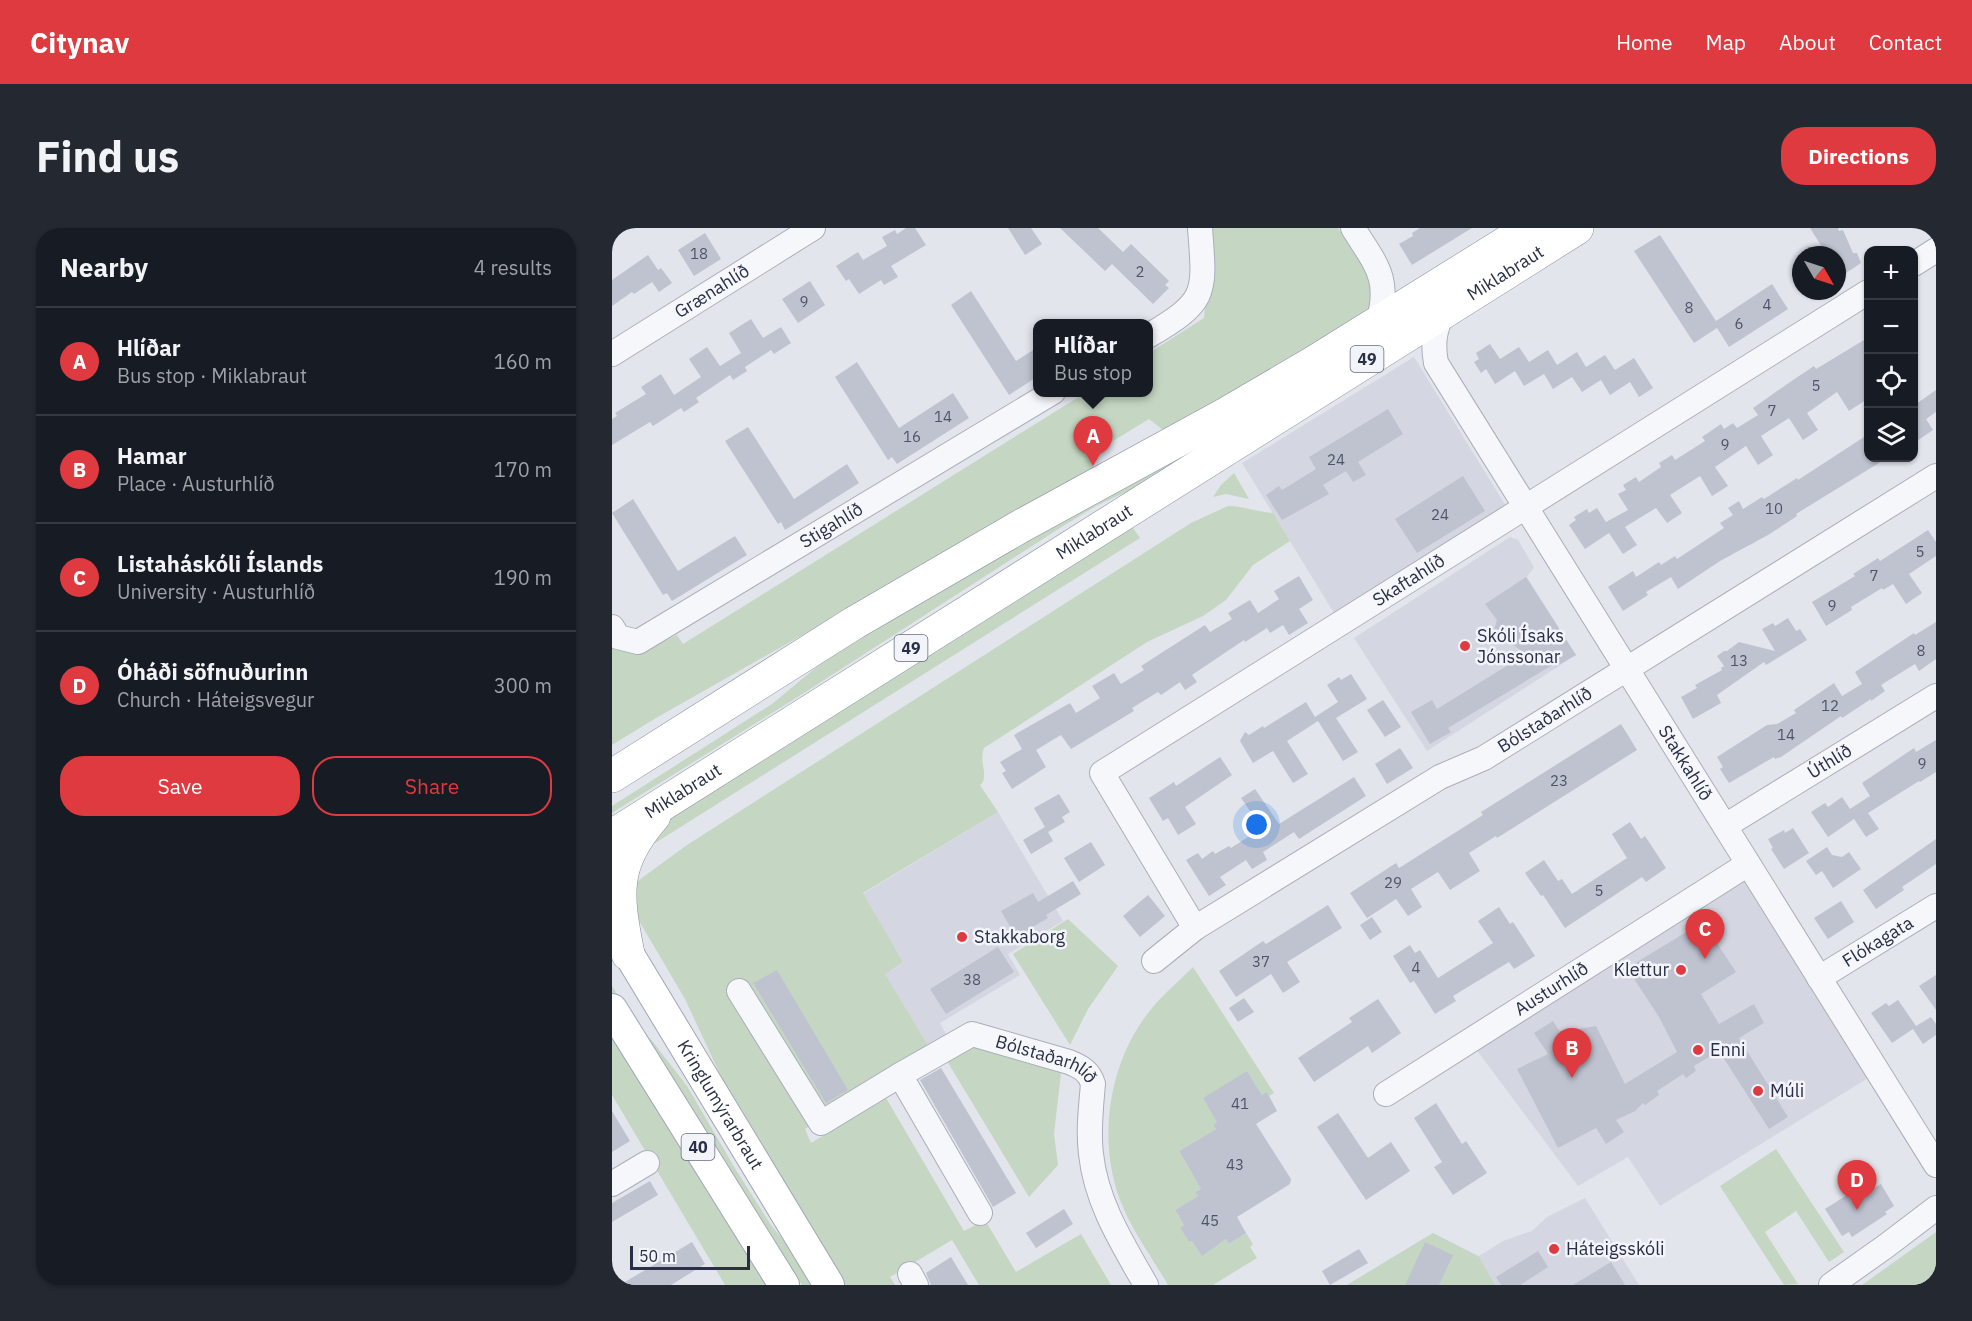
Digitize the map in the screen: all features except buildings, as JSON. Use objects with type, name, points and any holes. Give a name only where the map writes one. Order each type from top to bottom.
[{"type":"highway","name":"Miklabraut","points":[[612,836],[1324,387],[1530,228]]},
{"type":"highway","name":"Miklabraut","points":[[615,771],[854,623],[1030,521],[1226,414],[1378,323],[1433,303],[1577,228]]},
{"type":"highway","points":[[628,954],[621,914],[621,871],[630,847],[664,805]]},
{"type":"main road","name":"Kringlumýrarbraut","points":[[612,926],[829,1285]]},
{"type":"main road","name":"40","points":[[612,1009],[784,1285]]},
{"type":"street","name":"Grænahlíð","points":[[612,354],[813,228]]},
{"type":"street","points":[[1153,333],[1188,310],[1198,298],[1203,283],[1200,228]]},
{"type":"street","points":[[1353,228],[1379,270],[1392,281],[1433,303]]},
{"type":"street","points":[[1918,261],[1936,250]]},
{"type":"street","points":[[1378,323],[1384,302],[1379,270]]},
{"type":"street","name":"Skaftahlíð","points":[[1195,928],[1102,773],[1864,295]]},
{"type":"street","name":"Stakkahlíð","points":[[1433,303],[1435,329],[1433,350],[1436,363],[1936,1165]]},
{"type":"street","points":[[1324,387],[1367,369],[1400,351],[1412,350],[1436,363]]},
{"type":"street","name":"Stigahlíð","points":[[612,627],[618,638],[638,642],[1046,397]]},
{"type":"street","name":"Bólstaðarhlíð","points":[[1154,961],[1195,928],[1440,777],[1484,758],[1936,476]]},
{"type":"street","name":"Úthlíð","points":[[1725,826],[1936,696]]},
{"type":"street","name":"Austurhlíð","points":[[1386,1094],[1748,864]]},
{"type":"street","name":"Flókagata","points":[[1820,978],[1936,906]]},
{"type":"street","name":"Bólstaðarhlíð","points":[[739,991],[821,1123],[972,1034],[1081,1067],[1090,1074],[1093,1084],[1090,1151],[1094,1178],[1119,1239],[1146,1285]]},
{"type":"street","points":[[900,1075],[980,1213]]},
{"type":"street","points":[[612,1184],[647,1163]]},
{"type":"street","points":[[1831,1285],[1936,1208]]},
{"type":"shaded area","points":[[1414,357],[1506,506],[1334,613],[1242,463]]},
{"type":"shaded area","name":"Skóli Ísaks Jónssonar","points":[[1510,537],[1518,540],[1534,567],[1527,577],[1576,655],[1427,751],[1354,638]]},
{"type":"shaded area","name":"Stakkaborg","points":[[998,812],[1063,921],[1008,954],[1020,975],[940,1023],[947,1036],[929,1047],[884,973],[903,962],[863,894]]},
{"type":"shaded area","points":[[1745,869],[1873,1075],[1660,1206],[1628,1157],[1578,1186],[1476,1049]]},
{"type":"shaded area","name":"Háteigsskóli","points":[[1585,1198],[1639,1285],[1347,1285],[1433,1233],[1479,1256],[1503,1241],[1532,1231],[1547,1217]]},
{"type":"green space","points":[[1210,228],[1338,228],[1375,284],[1371,316],[1163,430],[1149,419],[1087,457],[1095,469],[612,745],[612,639],[642,652],[677,635],[683,644],[1079,397],[1153,397],[1153,350],[1204,318]]},
{"type":"green space","points":[[1217,441],[1154,479],[1096,506],[1060,528],[804,693],[612,813],[612,806],[772,704],[831,655],[1188,446]]},
{"type":"green space","points":[[1234,473],[1249,499],[1226,494],[1213,497],[1221,485]]},
{"type":"green space","points":[[1228,506],[1273,513],[1290,541],[1253,565],[1226,600],[1203,616],[1147,642],[984,748],[982,759],[984,777],[980,785],[998,812],[863,893],[903,962],[885,974],[929,1047],[805,1129],[811,1143],[886,1098],[964,1231],[985,1220],[1016,1272],[1081,1234],[1111,1285],[979,1285],[952,1240],[890,1277],[895,1285],[844,1285],[725,1085],[685,999],[635,914],[635,883],[687,845],[1191,523]]},
{"type":"green space","points":[[1131,525],[1140,538],[633,857],[639,838]]},
{"type":"green space","points":[[1068,919],[1118,966],[1088,1009],[1070,1045],[1013,954]]},
{"type":"green space","points":[[1193,967],[1274,1093],[1269,1096],[1267,1093],[1262,1095],[1247,1071],[1213,1125],[1216,1129],[1179,1151],[1201,1189],[1195,1192],[1198,1196],[1175,1210],[1184,1225],[1180,1228],[1189,1242],[1192,1241],[1202,1255],[1226,1239],[1229,1244],[1246,1233],[1253,1244],[1250,1247],[1257,1258],[1213,1285],[1168,1285],[1132,1226],[1120,1201],[1111,1166],[1109,1120],[1117,1074],[1135,1032],[1153,1007]]},
{"type":"green space","points":[[612,986],[636,1025],[653,1042],[687,1086],[736,1170],[771,1225],[796,1256],[813,1285],[802,1285],[722,1159],[612,998]]},
{"type":"green space","points":[[612,1038],[777,1285],[725,1285],[612,1095]]},
{"type":"green space","points":[[985,1046],[1061,1073],[1054,1134],[1058,1165],[1029,1197],[947,1061],[969,1047]]},
{"type":"green space","points":[[1776,1149],[1844,1252],[1829,1262],[1796,1211],[1765,1232],[1798,1284],[1784,1285],[1720,1186]]},
{"type":"green space","points":[[1936,1232],[1936,1285],[1862,1285]]},
{"type":"green space","points":[[1433,1233],[1479,1257],[1495,1285],[1347,1285]]},
{"type":"place","name":"Hlíðar","points":[[1093,466]]},
{"type":"place","name":"Skóli Ísaks Jónssonar","points":[[1465,646]]},
{"type":"place","name":"Stakkaborg","points":[[962,937]]},
{"type":"place","name":"Listaháskóli Íslands","points":[[1705,959]]},
{"type":"place","name":"Klettur","points":[[1681,970]]},
{"type":"place","name":"Enni","points":[[1698,1050]]},
{"type":"place","name":"Hamar","points":[[1572,1078]]},
{"type":"place","name":"Múli","points":[[1758,1091]]},
{"type":"place","name":"Óháði söfnuðurinn","points":[[1857,1210]]},
{"type":"place","name":"Háteigsskóli","points":[[1554,1249]]}]
